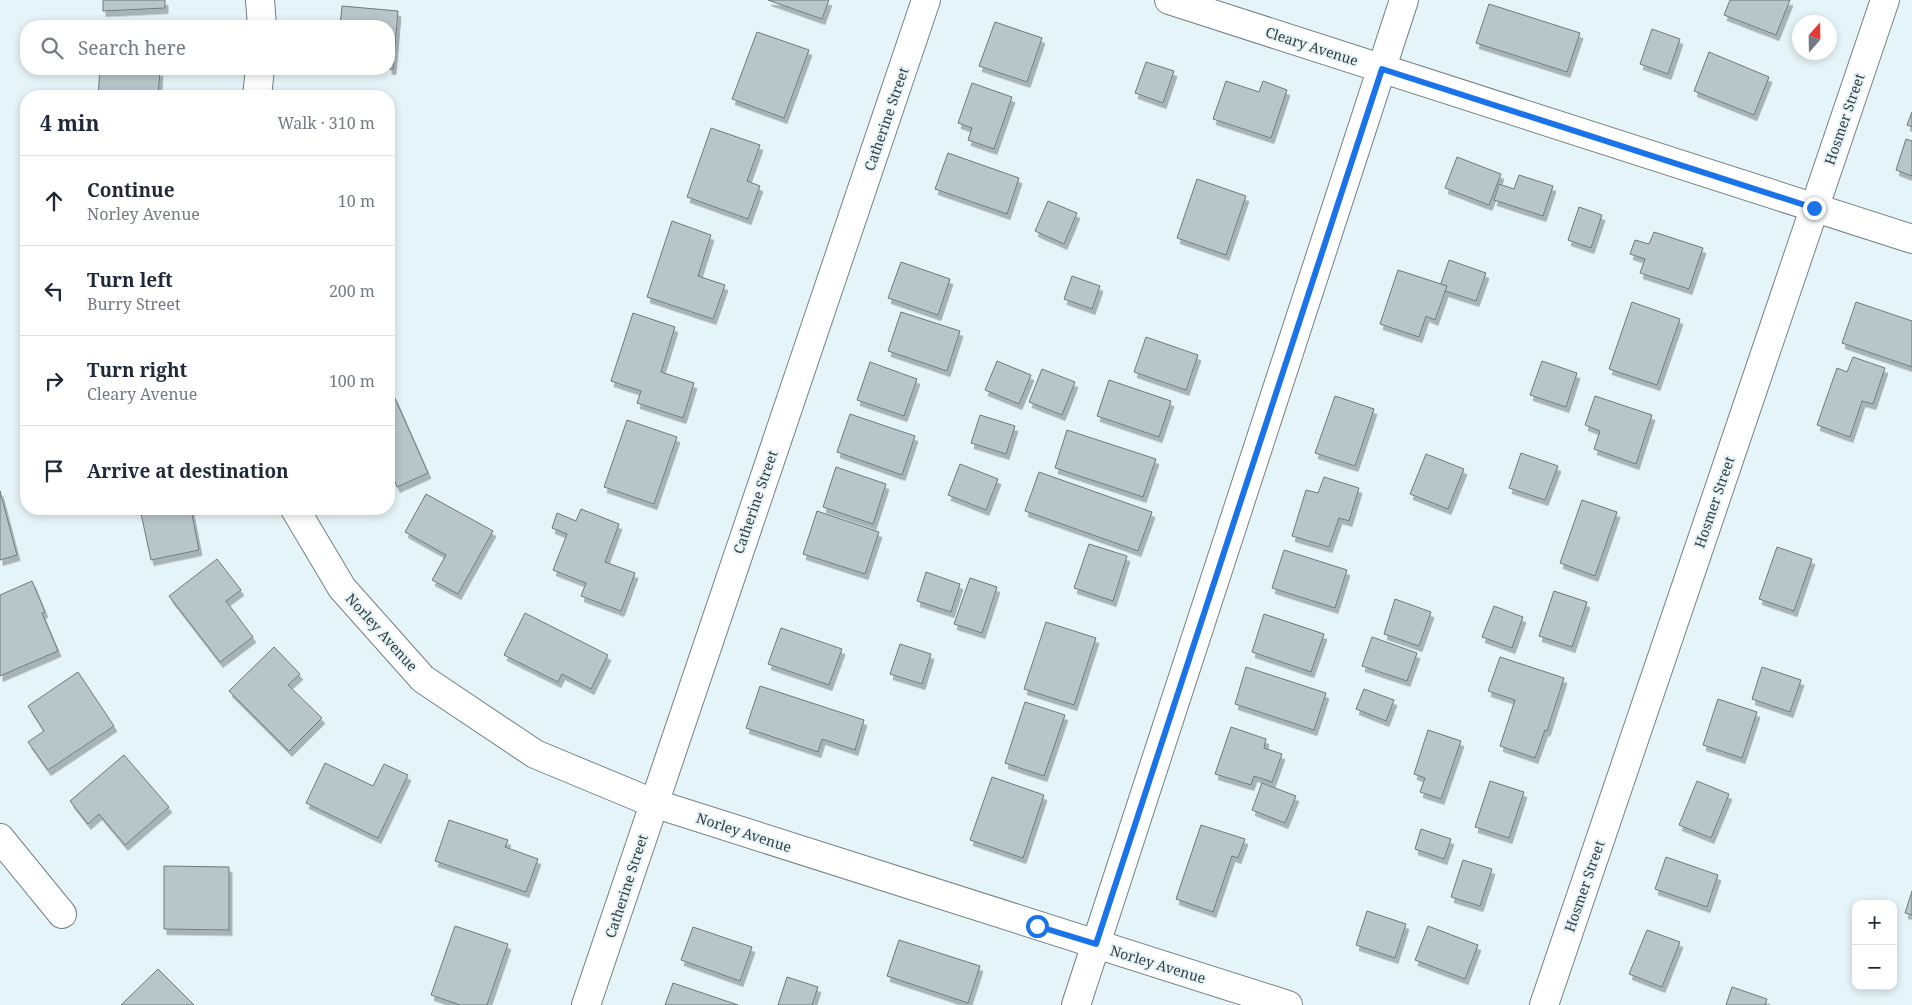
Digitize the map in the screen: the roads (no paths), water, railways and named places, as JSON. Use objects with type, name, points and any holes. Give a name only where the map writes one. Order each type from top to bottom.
[{"type":"street","points":[[260,0],[262,20]]},
{"type":"street","name":"Catherine Street","points":[[586,1005],[926,0]]},
{"type":"street","name":"Cleary Avenue","points":[[1169,0],[1912,239]]},
{"type":"street","points":[[1076,1005],[1404,0]]},
{"type":"street","name":"Hosmer Street","points":[[1544,1005],[1885,0]]},
{"type":"street","points":[[258,90],[259,75]]},
{"type":"street","name":"Norley Avenue","points":[[299,515],[342,588],[423,679],[534,754],[653,803],[1288,1005]]},
{"type":"street","points":[[0,838],[62,914]]}]
